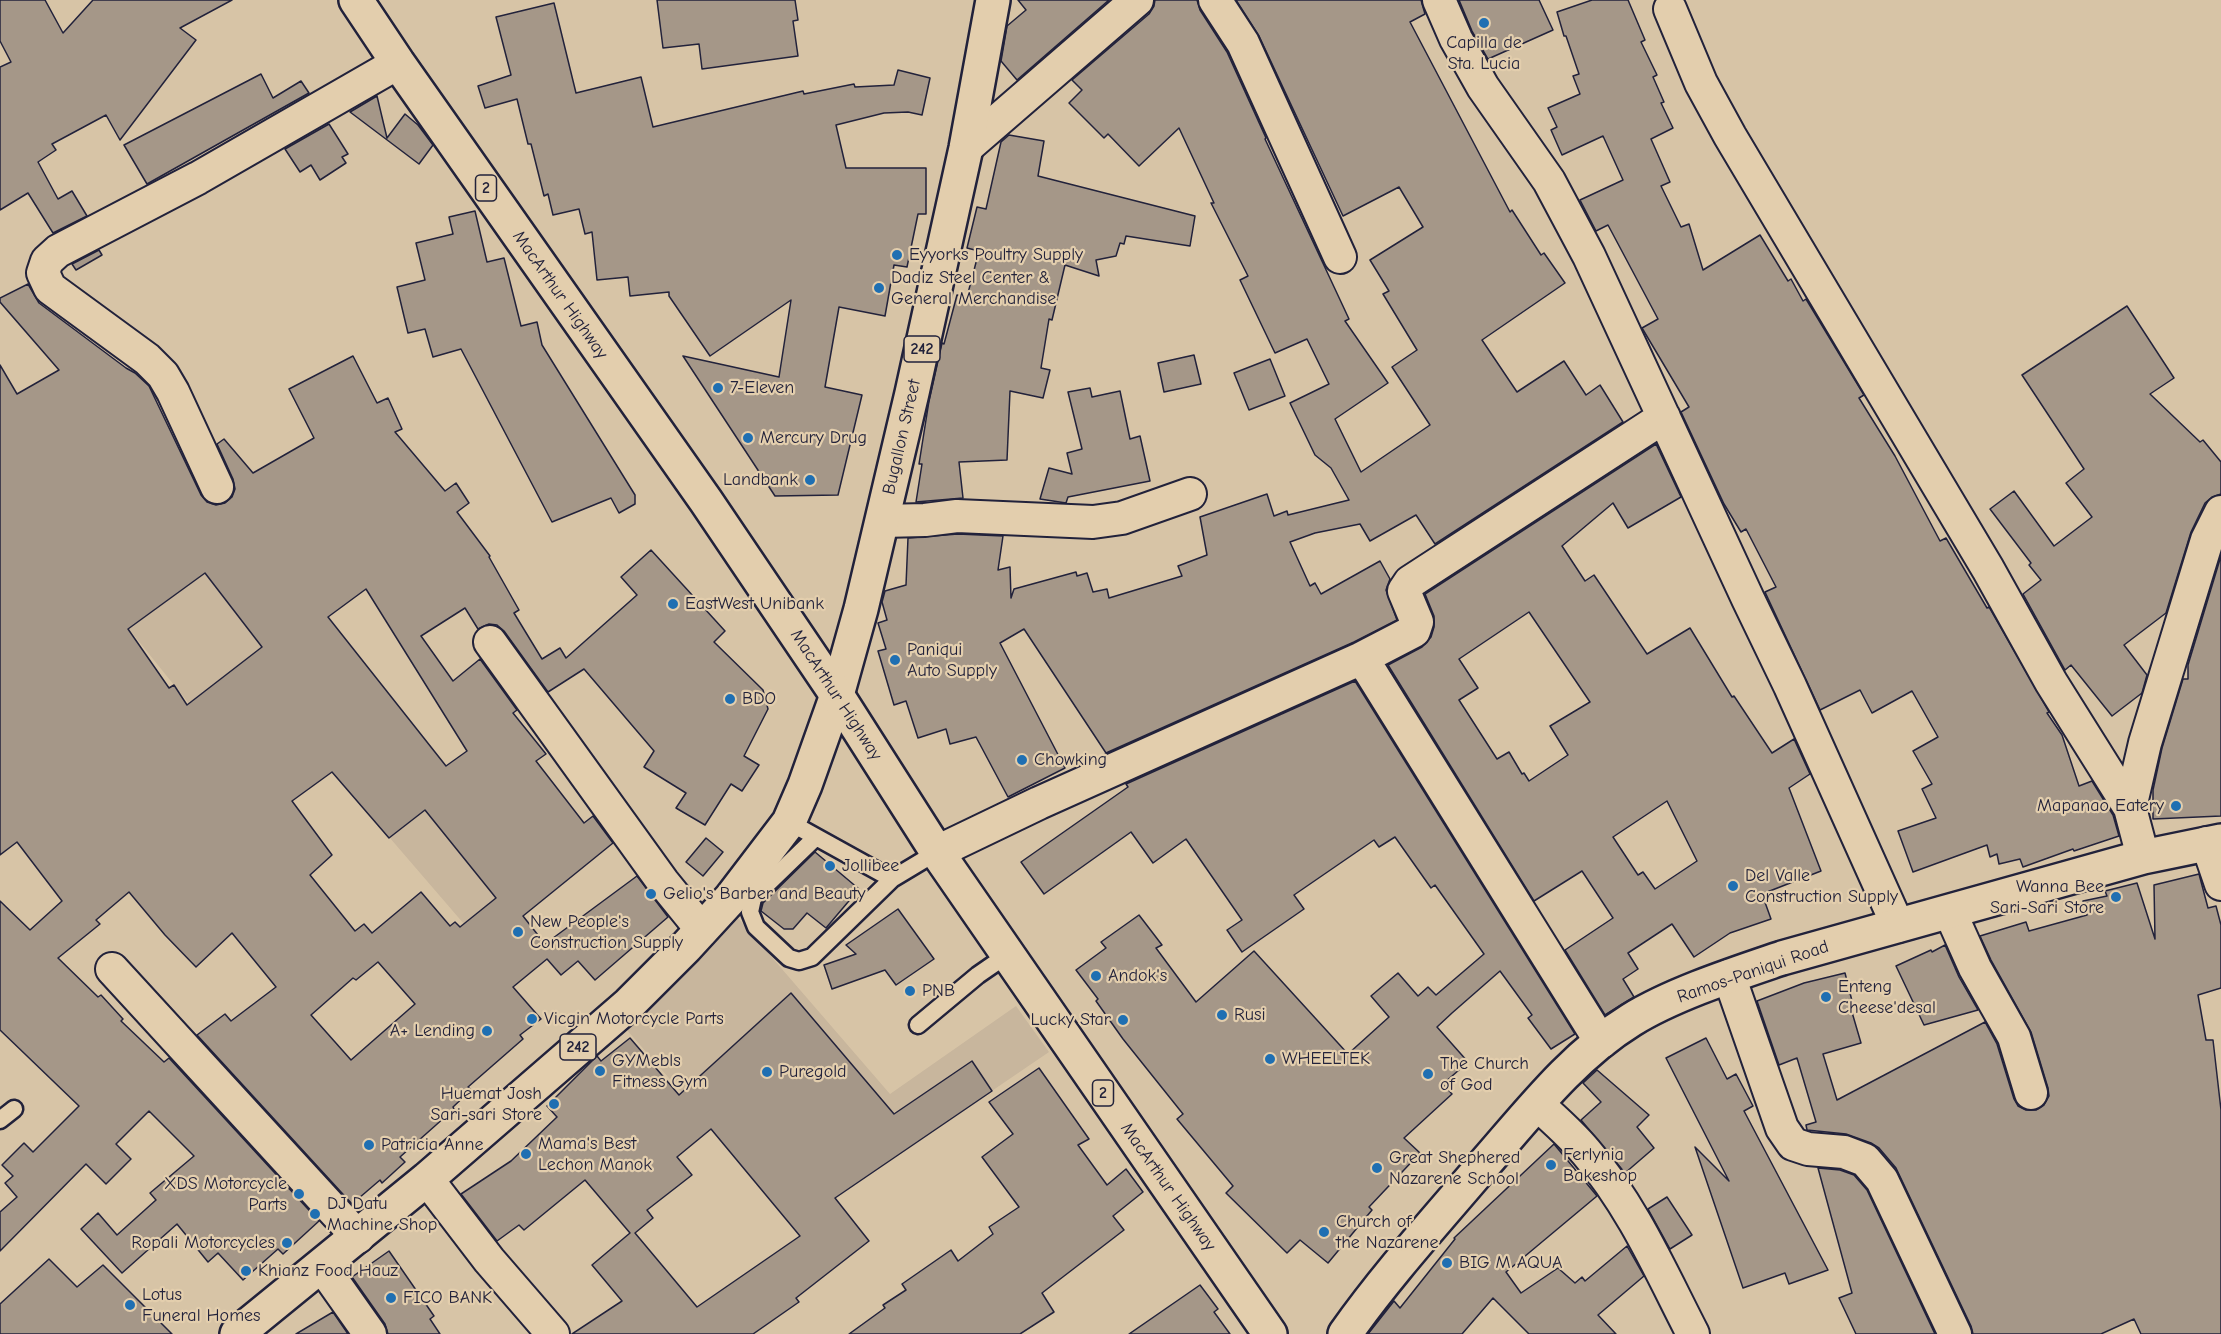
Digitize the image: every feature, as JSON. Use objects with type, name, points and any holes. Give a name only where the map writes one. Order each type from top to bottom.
[{"type":"main road","name":"MacArthur Highway","points":[[356,0],[706,501],[837,695],[937,852],[1270,1334]]},
{"type":"main road","name":"Bugallon Street","points":[[837,695],[882,521],[966,148],[993,0]]},
{"type":"main road","name":"242","points":[[237,1334],[427,1179],[629,1004],[731,898],[802,829],[805,785],[837,695]]},
{"type":"main road","name":"Ramos-Paniqui Road","points":[[1345,1334],[1364,1306],[1417,1242],[1537,1104],[1601,1042],[1631,1020],[1729,976],[1782,958],[2143,857],[2214,842]]},
{"type":"street","points":[[966,148],[1137,0]]},
{"type":"street","points":[[1215,0],[1243,44],[1340,256]]},
{"type":"street","points":[[1439,0],[1456,39],[1483,87],[1549,181],[1589,256],[1790,686],[1898,926]]},
{"type":"street","points":[[1669,5],[1701,83],[1730,136],[1988,569],[2051,682],[2130,808],[2143,857]]},
{"type":"street","points":[[217,487],[163,375],[147,359],[50,288],[43,273],[47,261],[58,251],[79,239],[198,178],[398,63]]},
{"type":"street","points":[[937,852],[1039,803],[1362,658],[1414,632],[1417,622],[1404,591],[1410,582],[1664,417]]},
{"type":"street","points":[[882,521],[925,520],[957,516],[1093,522],[1122,518],[1190,494]]},
{"type":"street","points":[[2130,808],[2145,743],[2207,540],[2221,512]]},
{"type":"street","points":[[490,642],[663,882],[702,930]]},
{"type":"street","points":[[1362,658],[1601,1042]]},
{"type":"street","points":[[2214,842],[2221,884]]},
{"type":"street","points":[[1950,912],[1975,968],[2014,1037],[2031,1093]]},
{"type":"street","points":[[112,969],[358,1237]]},
{"type":"street","points":[[1729,976],[1782,1128],[1793,1144],[1808,1149],[1844,1152],[1865,1160],[1882,1180],[1955,1334]]},
{"type":"street","points":[[1537,1104],[1588,1154],[1635,1221],[1693,1334]]},
{"type":"street","points":[[427,1179],[509,1284],[554,1334]]},
{"type":"street","points":[[322,1266],[370,1334]]},
{"type":"lane","points":[[892,879],[802,829],[753,898],[750,912],[756,927],[789,958],[799,961],[812,957],[892,879],[937,852]]},
{"type":"lane","points":[[918,1024],[978,975],[1007,955]]},
{"type":"lane","points":[[0,1120],[14,1109]]},
{"type":"shaded area","points":[[109,431],[527,873],[464,924],[315,751],[258,789],[128,628]]},
{"type":"shaded area","name":"Puregold","points":[[737,917],[890,1094],[1016,1006],[1049,1052],[792,1227],[682,1093],[619,1021]]},
{"type":"building","points":[[0,0],[45,0],[63,33],[93,0],[232,0],[180,28],[196,40],[120,140],[106,115],[52,144],[56,150],[38,162],[58,199],[72,191],[87,216],[53,233],[28,193],[0,210],[0,67],[11,62],[0,41]]},
{"type":"building","points":[[657,0],[795,0],[798,20],[793,21],[798,56],[702,69],[699,44],[663,48]]},
{"type":"building","points":[[1018,0],[1109,0],[1017,80],[1001,61],[1007,26],[1026,10]]},
{"type":"building","points":[[1155,0],[1197,0],[1200,10],[1227,52],[1349,319],[1345,321],[1388,383],[1335,419],[1361,472],[1430,425],[1392,367],[1417,350],[1383,294],[1389,291],[1370,260],[1423,227],[1399,187],[1343,216],[1259,36],[1236,0],[1421,0],[1425,14],[1410,22],[1510,212],[1512,210],[1541,255],[1544,253],[1565,283],[1482,340],[1517,392],[1564,361],[1586,395],[1600,385],[1623,422],[1435,544],[1416,515],[1370,541],[1360,524],[1315,533],[1290,542],[1310,586],[1315,583],[1321,594],[1380,561],[1390,579],[1386,590],[1397,620],[1354,642],[1106,753],[1024,629],[1000,643],[1065,768],[1008,797],[976,737],[950,744],[946,729],[918,738],[906,701],[894,705],[878,651],[886,649],[878,623],[887,620],[882,602],[885,591],[906,585],[908,538],[958,534],[1003,536],[998,570],[1010,567],[1011,598],[1014,589],[1076,572],[1077,576],[1087,573],[1093,592],[1107,589],[1109,598],[1182,576],[1178,566],[1207,555],[1200,517],[1267,494],[1274,516],[1287,511],[1288,515],[1349,500],[1331,468],[1315,455],[1290,403],[1329,384],[1307,339],[1275,353],[1240,280],[1248,276],[1211,203],[1214,203],[1179,128],[1139,166],[1108,134],[1104,138],[1069,103],[1082,90],[1072,80],[1149,14]]},
{"type":"building","points":[[1459,0],[1539,0],[1553,30],[1488,59],[1472,31]]},
{"type":"building","points":[[1592,0],[1628,0],[1645,40],[1641,42],[1657,75],[1653,77],[1664,102],[1661,103],[1673,128],[1651,139],[1670,182],[1661,186],[1681,227],[1689,224],[1703,270],[1760,235],[1788,281],[1791,279],[1803,301],[1806,299],[1864,395],[1859,398],[1895,456],[1940,541],[1946,538],[1987,608],[1989,607],[2049,712],[2047,713],[2062,735],[2079,786],[2092,781],[2113,815],[2119,836],[2023,867],[2020,859],[1999,864],[1997,854],[1990,857],[1987,845],[1913,872],[1898,831],[1936,818],[1922,789],[1932,784],[1913,751],[1938,737],[1912,691],[1872,713],[1860,690],[1820,710],[1765,592],[1776,587],[1746,529],[1741,532],[1724,504],[1681,412],[1689,407],[1642,328],[1658,319],[1608,225],[1596,231],[1580,200],[1623,180],[1603,136],[1562,155],[1551,130],[1557,127],[1548,108],[1580,94],[1573,76],[1579,74],[1557,12]]},
{"type":"building","points":[[554,3],[576,93],[641,77],[653,127],[803,91],[804,94],[854,84],[855,87],[894,85],[898,70],[930,78],[922,115],[908,112],[884,113],[836,125],[846,168],[926,168],[926,214],[918,214],[907,267],[894,265],[885,316],[839,307],[825,387],[862,395],[838,495],[775,496],[683,356],[779,377],[791,300],[710,356],[669,296],[669,292],[630,296],[628,277],[597,280],[592,232],[585,234],[579,209],[553,215],[548,194],[544,196],[517,99],[485,108],[478,86],[511,75],[496,17]]},
{"type":"building","points":[[261,74],[273,98],[301,81],[309,93],[147,184],[124,145]]},
{"type":"building","points":[[377,96],[387,138],[405,114],[418,125],[433,145],[419,164],[350,112]]},
{"type":"building","points":[[329,124],[348,154],[342,157],[346,163],[320,180],[311,165],[300,172],[285,149]]},
{"type":"building","points":[[1009,135],[1044,141],[1038,176],[1195,216],[1190,246],[1126,236],[1124,244],[1120,243],[1116,256],[1096,260],[1099,276],[1065,265],[1052,320],[1049,319],[1041,368],[1050,370],[1043,398],[1010,391],[1007,460],[959,462],[963,498],[916,502],[922,464],[919,464],[929,401],[942,343],[944,344],[957,295],[967,297],[979,251],[967,248],[977,207],[986,209],[1001,142]]},
{"type":"building","points":[[475,211],[487,262],[504,258],[521,326],[537,322],[542,345],[635,495],[635,504],[619,513],[611,498],[552,522],[461,349],[433,357],[425,329],[408,333],[397,287],[425,280],[416,243],[453,234],[449,217]]},
{"type":"building","points":[[99,250],[102,255],[76,270],[72,264]]},
{"type":"building","points":[[28,284],[39,303],[135,373],[149,386],[201,495],[207,502],[216,505],[225,503],[232,497],[235,489],[233,479],[217,444],[224,439],[253,473],[314,438],[289,389],[353,356],[377,403],[388,398],[402,429],[395,432],[445,491],[456,483],[469,503],[457,512],[490,556],[519,610],[514,613],[542,659],[560,648],[566,658],[637,595],[621,577],[651,550],[725,631],[714,642],[763,690],[768,709],[744,756],[759,765],[742,791],[731,784],[705,825],[676,808],[686,793],[644,767],[654,751],[584,669],[548,692],[504,631],[497,625],[489,624],[478,629],[465,608],[421,636],[453,681],[480,659],[517,710],[513,713],[546,754],[536,761],[584,823],[593,816],[613,843],[523,916],[545,944],[637,876],[668,917],[595,980],[578,961],[561,975],[547,959],[513,987],[541,1019],[520,1035],[523,1039],[468,1087],[471,1090],[453,1107],[454,1109],[400,1157],[405,1162],[382,1183],[380,1180],[352,1204],[197,1035],[225,1014],[231,1021],[276,987],[232,933],[196,967],[129,892],[96,920],[100,924],[58,958],[98,997],[101,995],[123,1019],[121,1021],[164,1062],[169,1058],[319,1221],[283,1254],[278,1249],[243,1280],[218,1253],[208,1262],[177,1224],[122,1273],[81,1229],[98,1213],[117,1235],[156,1200],[150,1193],[194,1156],[149,1111],[116,1144],[131,1159],[106,1184],[86,1164],[0,1251],[0,1212],[17,1197],[5,1183],[13,1176],[2,1165],[24,1143],[33,1152],[79,1106],[0,1030],[0,901],[30,930],[62,901],[17,842],[0,855],[0,365],[17,394],[59,370],[0,302],[0,298]],"holes":[[[205,573],[262,647],[187,705],[174,685],[169,688],[128,629]],[[366,589],[467,751],[446,766],[328,617]],[[332,772],[389,838],[425,810],[496,898],[460,927],[455,922],[450,926],[421,892],[372,933],[364,924],[355,931],[310,875],[332,855],[292,801]],[[378,962],[415,1004],[351,1060],[311,1015],[353,978],[356,980]]]},
{"type":"building","points":[[2127,306],[2174,378],[2150,394],[2200,442],[2203,440],[2221,462],[2221,494],[2205,503],[2191,532],[2166,613],[2124,645],[2147,675],[2142,693],[2112,716],[2071,665],[2065,670],[2023,594],[2041,580],[1990,509],[2014,491],[2054,546],[2092,517],[2066,483],[2084,469],[2022,375]]},
{"type":"building","points":[[1194,355],[1201,384],[1164,392],[1158,363]]},
{"type":"building","points":[[1270,359],[1285,396],[1249,410],[1234,373]]},
{"type":"building","points":[[1090,388],[1092,397],[1120,391],[1130,439],[1140,436],[1150,481],[1068,497],[1066,503],[1040,499],[1049,468],[1072,474],[1067,453],[1082,449],[1068,392]]},
{"type":"building","points":[[1656,444],[1681,497],[1628,528],[1613,503],[1562,546],[1585,581],[1594,575],[1647,654],[1690,628],[1732,697],[1734,696],[1772,753],[1794,739],[1810,774],[1789,788],[1821,871],[1762,894],[1771,919],[1730,933],[1694,957],[1672,924],[1628,953],[1638,969],[1623,979],[1634,997],[1605,1015],[1565,950],[1613,918],[1582,871],[1534,901],[1388,665],[1422,647],[1431,637],[1434,616],[1425,594]],"holes":[[[1529,612],[1590,702],[1550,726],[1568,755],[1529,781],[1509,752],[1497,759],[1459,700],[1478,688],[1459,659]],[[1667,801],[1697,861],[1655,889],[1643,872],[1638,875],[1613,837]]]},
{"type":"building","points":[[2221,556],[2221,816],[2153,819],[2153,790],[2162,748],[2183,679],[2188,679],[2188,665]]},
{"type":"building","points":[[1355,681],[1575,1034],[1551,1049],[1528,1018],[1532,1015],[1500,971],[1452,1013],[1437,1027],[1468,1062],[1443,1084],[1452,1094],[1404,1138],[1420,1153],[1369,1207],[1372,1210],[1328,1263],[1300,1240],[1287,1253],[1226,1193],[1233,1186],[1177,1119],[1183,1114],[1123,1039],[1096,1001],[1098,999],[1076,970],[1106,948],[1101,942],[1139,915],[1162,945],[1156,948],[1196,1002],[1254,951],[1348,1054],[1389,1017],[1371,996],[1398,973],[1418,996],[1428,987],[1436,995],[1484,954],[1435,885],[1431,888],[1395,837],[1379,847],[1374,840],[1294,895],[1304,909],[1242,952],[1227,930],[1242,920],[1186,839],[1153,863],[1131,832],[1044,894],[1021,862],[1128,787],[1126,784]]},
{"type":"building","points":[[706,838],[723,852],[703,876],[686,862]]},
{"type":"building","points":[[815,852],[859,889],[826,928],[807,913],[793,929],[784,929],[761,911],[763,903]]},
{"type":"building","points":[[2199,874],[2208,908],[2216,906],[2221,925],[2221,988],[2198,995],[2206,1040],[2213,1040],[2221,1110],[2221,1334],[2141,1334],[2134,1319],[2101,1334],[1973,1334],[1896,1168],[1879,1148],[1871,1143],[1846,1134],[1807,1130],[1806,1125],[1816,1122],[1797,1058],[1779,1065],[1757,1001],[1804,983],[1845,973],[1852,1001],[1849,1002],[1861,1043],[1823,1054],[1837,1100],[1985,1022],[1997,1044],[2018,1106],[2026,1110],[2036,1110],[2044,1105],[2049,1096],[2031,1032],[1980,936],[2026,922],[2029,931],[2087,915],[2083,901],[2107,896],[2105,891],[2137,883],[2155,939],[2154,885]]},
{"type":"building","points":[[898,909],[934,959],[896,985],[885,970],[832,989],[824,965],[856,954],[846,945]]},
{"type":"building","points":[[1945,945],[1959,977],[1978,1010],[1924,1025],[1896,966]]},
{"type":"building","points":[[791,993],[894,1114],[972,1061],[992,1091],[835,1198],[869,1241],[796,1298],[799,1302],[753,1334],[572,1334],[622,1301],[592,1265],[630,1233],[585,1180],[524,1230],[519,1225],[497,1241],[461,1194],[511,1161],[557,1117],[547,1106],[597,1056],[601,1061],[630,1038],[679,1095]],"holes":[[[711,1129],[800,1236],[697,1307],[635,1233],[653,1218],[647,1210],[692,1175],[677,1157]]]},
{"type":"building","points":[[1706,1038],[1727,1079],[1736,1074],[1753,1106],[1744,1111],[1828,1270],[1789,1284],[1785,1273],[1743,1288],[1695,1147],[1729,1181],[1666,1058]]},
{"type":"building","points":[[1039,1068],[1089,1139],[1078,1145],[1107,1185],[1126,1169],[1143,1192],[1113,1216],[1124,1230],[1042,1293],[1054,1312],[1020,1334],[849,1334],[885,1308],[883,1305],[906,1290],[902,1284],[951,1250],[958,1261],[993,1234],[989,1227],[1019,1207],[982,1157],[1013,1134],[989,1102]]},
{"type":"building","points":[[1597,1070],[1649,1115],[1637,1127],[1654,1148],[1625,1173],[1581,1120],[1601,1102],[1583,1083]]},
{"type":"building","points":[[1554,1144],[1597,1196],[1506,1272],[1521,1293],[1558,1268],[1575,1283],[1582,1277],[1585,1281],[1627,1246],[1644,1276],[1598,1315],[1616,1334],[1529,1334],[1493,1298],[1462,1334],[1368,1334],[1394,1301],[1400,1308],[1454,1238]]},
{"type":"building","points":[[1818,1168],[1840,1170],[1854,1175],[1867,1190],[1935,1334],[1856,1334],[1839,1298],[1852,1293]]},
{"type":"building","points":[[1667,1197],[1692,1235],[1670,1249],[1648,1209]]},
{"type":"building","name":"FICO BANK","points":[[389,1251],[434,1316],[430,1319],[440,1334],[388,1334],[385,1324],[352,1277]]},
{"type":"building","points":[[49,1259],[77,1287],[103,1265],[172,1334],[0,1334],[0,1304]]},
{"type":"building","points":[[1200,1285],[1218,1309],[1214,1312],[1230,1334],[1129,1334]]},
{"type":"building","points":[[333,1312],[348,1334],[296,1334]]},
{"type":"place","name":"Capilla de Sta. Lucia","points":[[1484,23]]},
{"type":"place","name":"Eyyorks Poultry Supply","points":[[897,255]]},
{"type":"place","name":"Dadiz Steel Center & General Merchandise","points":[[879,288]]},
{"type":"place","name":"7-Eleven","points":[[718,388]]},
{"type":"place","name":"Mercury Drug","points":[[748,438]]},
{"type":"place","name":"Landbank","points":[[810,480]]},
{"type":"place","name":"EastWest Unibank","points":[[673,604]]},
{"type":"place","name":"Paniqui Auto Supply","points":[[895,660]]},
{"type":"place","name":"BDO","points":[[730,699]]},
{"type":"place","name":"Chowking","points":[[1022,760]]},
{"type":"place","name":"Mapanao Eatery","points":[[2176,806]]},
{"type":"place","name":"Jollibee","points":[[830,866]]},
{"type":"place","name":"Del Valle Construction Supply","points":[[1733,886]]},
{"type":"place","name":"Gelio's Barber and Beauty","points":[[651,894]]},
{"type":"place","name":"Wanna Bee Sari-Sari Store","points":[[2116,897]]},
{"type":"place","name":"New People's Construction Supply","points":[[518,932]]},
{"type":"place","name":"Andok's","points":[[1096,976]]},
{"type":"place","name":"PNB","points":[[910,991]]},
{"type":"place","name":"Enteng Cheese'desal","points":[[1826,997]]},
{"type":"place","name":"Rusi","points":[[1222,1015]]},
{"type":"place","name":"Vicgin Motorcycle Parts","points":[[532,1019]]},
{"type":"place","name":"Lucky Star","points":[[1123,1020]]},
{"type":"place","name":"A+ Lending","points":[[487,1031]]},
{"type":"place","name":"WHEELTEK","points":[[1270,1059]]},
{"type":"place","name":"GYMebls Fitness Gym","points":[[600,1071]]},
{"type":"place","name":"Puregold","points":[[767,1072]]},
{"type":"place","name":"The Church of God","points":[[1428,1074]]},
{"type":"place","name":"Huemat Josh Sari-sari Store","points":[[554,1104]]},
{"type":"place","name":"Patricia Anne","points":[[369,1145]]},
{"type":"place","name":"Mama's Best Lechon Manok","points":[[526,1154]]},
{"type":"place","name":"Ferlynia Bakeshop","points":[[1551,1165]]},
{"type":"place","name":"Great Shephered Nazarene School","points":[[1377,1168]]},
{"type":"place","name":"XDS Motorcycle Parts","points":[[299,1194]]},
{"type":"place","name":"DJ Datu Machine Shop","points":[[315,1214]]},
{"type":"place","name":"Church of the Nazarene","points":[[1324,1232]]},
{"type":"place","name":"Ropali Motorcycles","points":[[287,1243]]},
{"type":"place","name":"BIG M AQUA","points":[[1447,1263]]},
{"type":"place","name":"Khianz Food Hauz","points":[[246,1271]]},
{"type":"place","name":"FICO BANK","points":[[391,1298]]},
{"type":"place","name":"Lotus Funeral Homes","points":[[130,1305]]}]
